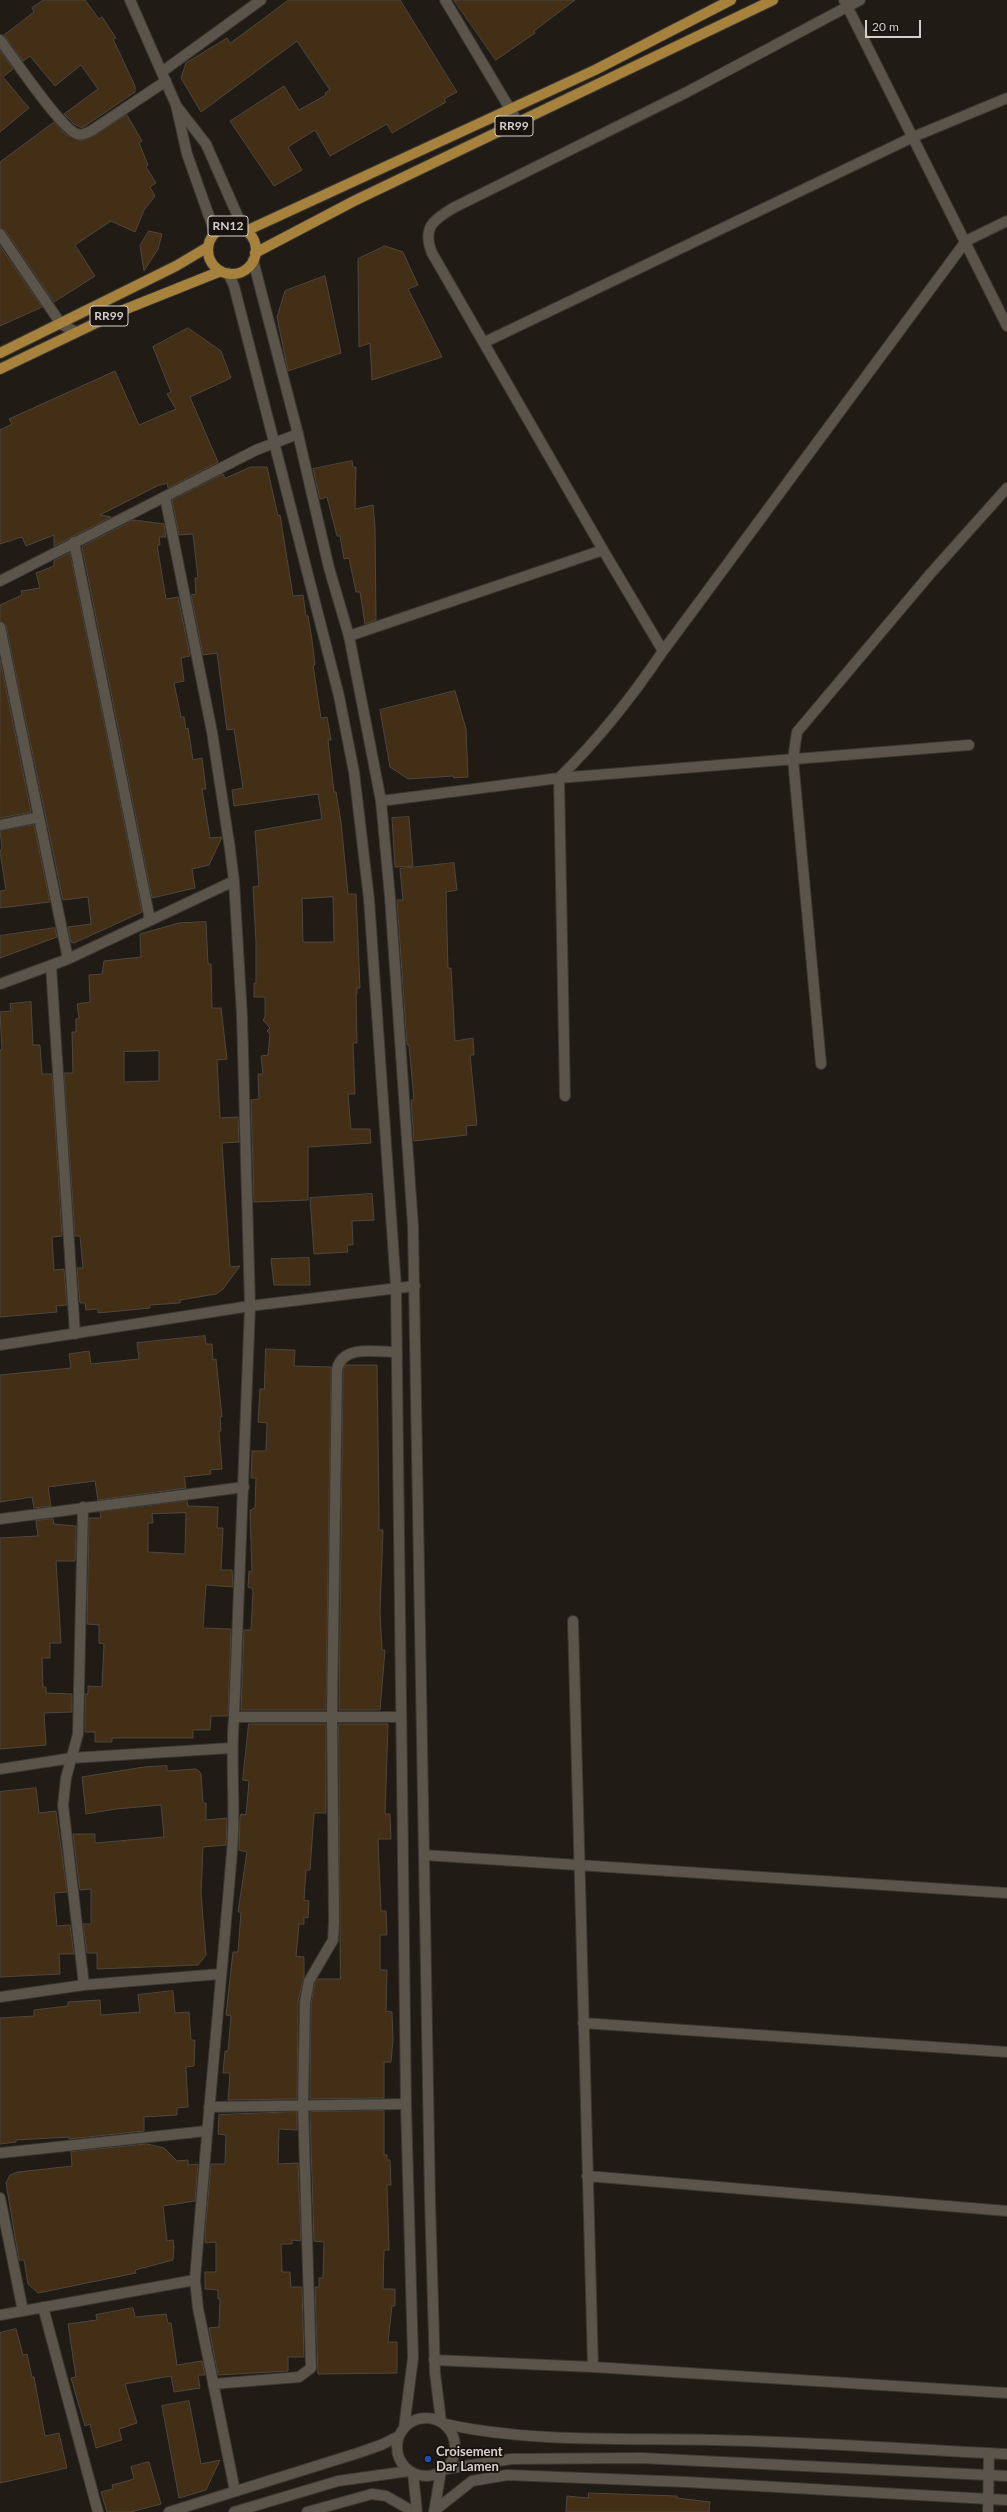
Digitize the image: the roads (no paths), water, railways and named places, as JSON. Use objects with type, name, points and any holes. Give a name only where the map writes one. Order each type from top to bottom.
[{"type":"main road","name":"RR99","points":[[244,230],[595,70],[731,0]]},
{"type":"main road","name":"RR99","points":[[254,257],[336,210],[519,124],[773,0]]},
{"type":"main road","name":"RN12","points":[[225,272],[211,261],[208,247],[215,233],[228,226],[244,230],[253,239],[254,257]]},
{"type":"main road","name":"RR99","points":[[0,353],[176,266],[208,247]]},
{"type":"main road","points":[[225,272],[243,271],[254,257]]},
{"type":"main road","name":"RR99","points":[[0,369],[121,311],[225,272]]},
{"type":"street","points":[[130,0],[165,76],[176,105],[187,154],[215,233]]},
{"type":"street","points":[[0,40],[59,119],[77,134],[83,134],[91,130],[165,76],[261,0]]},
{"type":"street","points":[[445,0],[512,109],[519,124]]},
{"type":"street","points":[[663,651],[603,550],[428,243],[430,227],[436,220],[453,208],[687,92],[845,3],[860,0]]},
{"type":"street","points":[[845,3],[966,241],[1007,326]]},
{"type":"street","points":[[485,342],[912,137],[1007,98]]},
{"type":"street","points":[[176,105],[206,144],[244,230]]},
{"type":"street","points":[[565,1096],[559,778],[608,727],[631,698],[663,651],[966,241],[1007,221]]},
{"type":"street","points":[[0,234],[61,324],[76,332]]},
{"type":"street","points":[[254,257],[298,434],[329,568],[349,636],[381,801],[400,1030],[415,1286],[434,2360],[443,2423],[455,2441],[453,2456],[443,2470],[434,2512]]},
{"type":"street","points":[[225,272],[234,286],[339,696],[363,835],[396,1287],[400,1717],[406,2104],[413,2358],[401,2432],[396,2445],[398,2455],[411,2472],[416,2512]]},
{"type":"street","points":[[0,581],[250,453],[298,434]]},
{"type":"street","points":[[821,1064],[793,759],[798,732],[931,574],[1007,488]]},
{"type":"street","points":[[165,497],[212,732],[234,881],[244,1069],[250,1306],[244,1487],[234,1717],[231,1748],[234,1802],[233,1851],[206,2131],[195,2280],[198,2308],[235,2491]]},
{"type":"street","points":[[74,542],[150,920]]},
{"type":"street","points":[[349,636],[603,550]]},
{"type":"street","points":[[0,626],[68,959]]},
{"type":"street","points":[[381,801],[559,778],[969,745]]},
{"type":"street","points":[[0,825],[39,817]]},
{"type":"street","points":[[0,984],[68,959],[234,881]]},
{"type":"street","points":[[51,966],[75,1334]]},
{"type":"street","points":[[0,1345],[250,1306],[396,1287],[415,1286]]},
{"type":"street","points":[[213,2384],[299,2377],[311,2368],[303,2105],[305,2002],[309,1981],[333,1940],[332,1716],[337,1369],[344,1355],[351,1352],[397,1352]]},
{"type":"street","points":[[0,1520],[83,1507],[244,1487]]},
{"type":"street","points":[[83,1507],[78,1734],[66,1778],[63,1805],[84,1985]]},
{"type":"street","points":[[573,1621],[578,1865],[593,2367]]},
{"type":"street","points":[[234,1717],[400,1717]]},
{"type":"street","points":[[0,1769],[72,1758],[231,1748]]},
{"type":"street","points":[[424,1855],[1007,1893]]},
{"type":"street","points":[[0,1997],[84,1985],[220,1974]]},
{"type":"street","points":[[583,2023],[1007,2052]]},
{"type":"street","points":[[209,2107],[406,2104]]},
{"type":"street","points":[[0,2152],[206,2131]]},
{"type":"street","points":[[587,2176],[1007,2211]]},
{"type":"street","points":[[0,2198],[23,2311]]},
{"type":"street","points":[[0,2315],[195,2280]]},
{"type":"street","points":[[43,2307],[98,2512]]},
{"type":"street","points":[[434,2360],[593,2367],[1007,2393]]},
{"type":"street","points":[[169,2512],[364,2451],[401,2432],[417,2418],[426,2417],[443,2423],[486,2432],[546,2436],[751,2441],[1007,2454]]},
{"type":"street","points":[[988,2512],[989,2454]]},
{"type":"street","points":[[234,2512],[338,2481],[411,2472],[424,2476],[443,2470],[511,2459],[641,2458],[1007,2476]]},
{"type":"street","points":[[434,2512],[472,2481],[507,2475],[1007,2500]]},
{"type":"street","points":[[307,2512],[372,2494],[386,2496],[416,2512]]},
{"type":"place","name":"Croisement Dar Lamen","points":[[428,2459]]}]
